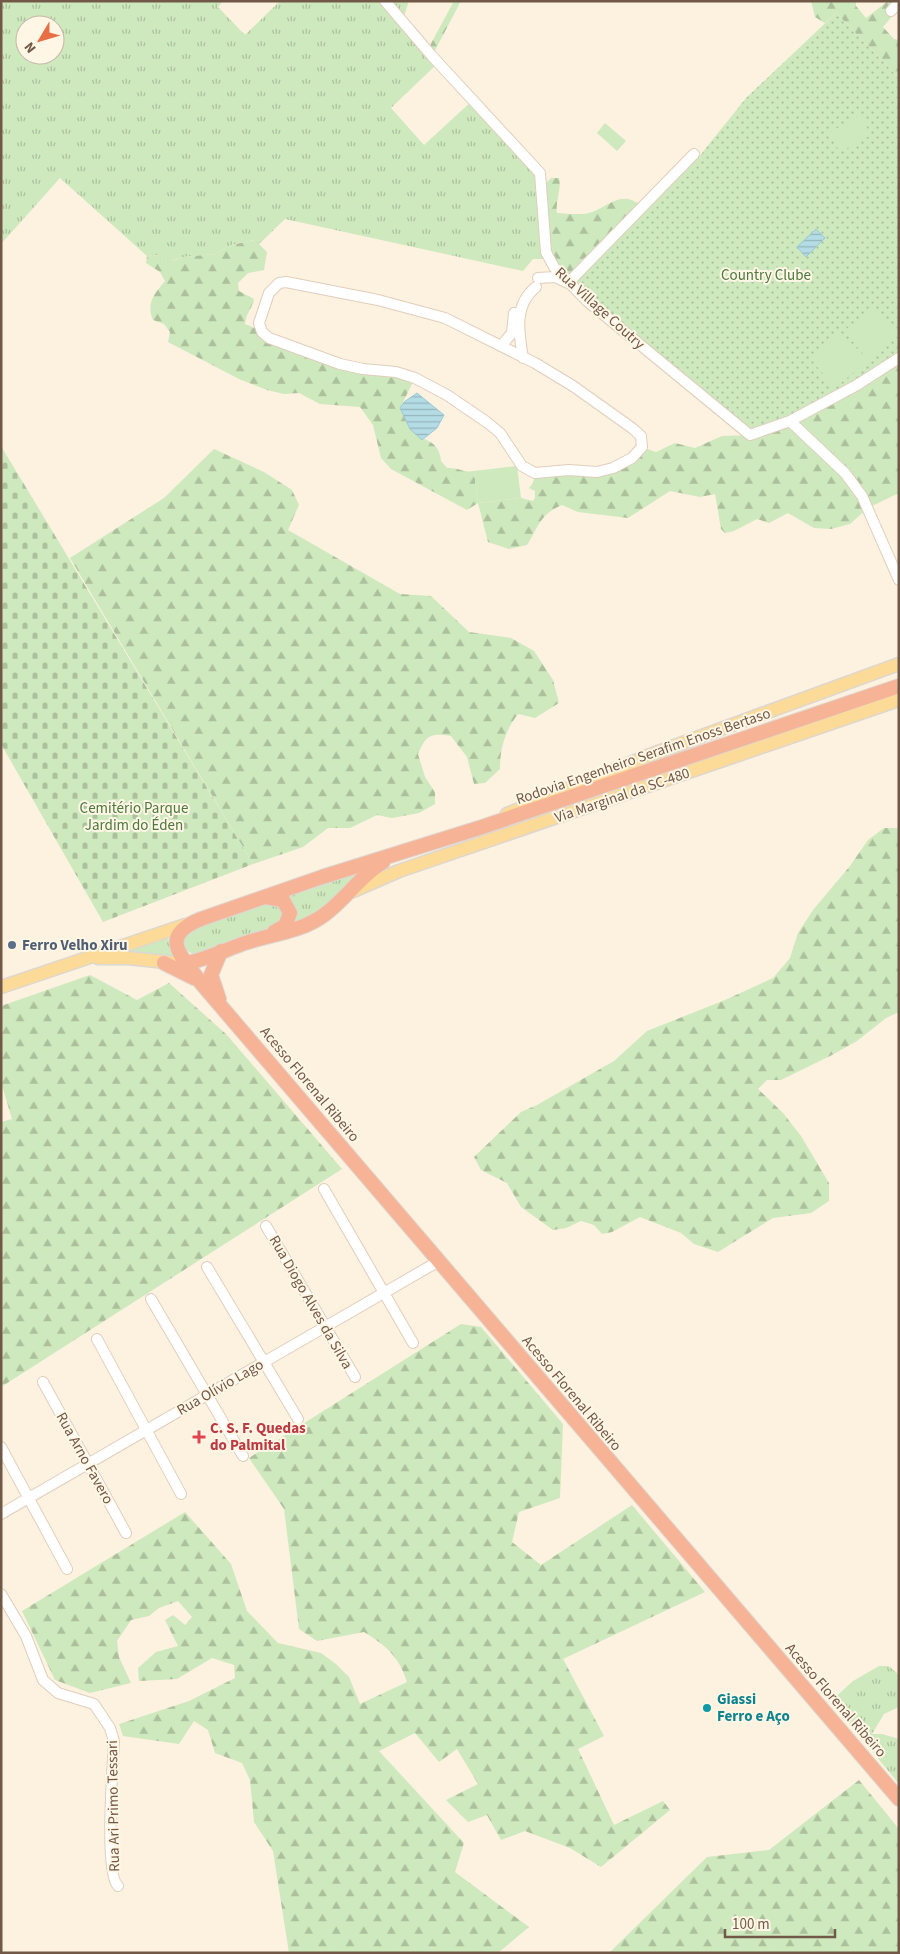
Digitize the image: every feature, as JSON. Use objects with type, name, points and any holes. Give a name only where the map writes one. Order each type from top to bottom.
[{"type":"highway","name":"Rodovia Engenheiro Serafim Enoss Bertaso","points":[[185,925],[899,686]]},
{"type":"highway","name":"Rodovia Engenheiro Serafim Enoss Bertaso","points":[[187,963],[202,960],[268,935],[310,924],[333,908],[373,868],[396,853]]},
{"type":"highway","points":[[266,897],[282,900],[290,913],[285,926],[268,935]]},
{"type":"highway","name":"Acesso Florenal Ribeiro","points":[[185,925],[176,936],[175,942],[201,983],[899,1798]]},
{"type":"highway","name":"Acesso Florenal Ribeiro","points":[[222,951],[212,974],[214,988],[222,1006]]},
{"type":"highway","points":[[164,963],[182,970],[201,983]]},
{"type":"highway","points":[[882,1778],[899,1804]]},
{"type":"main road","name":"Via Marginal da SC-480","points":[[479,828],[521,806],[650,755],[899,664]]},
{"type":"main road","name":"Via Marginal da SC-480","points":[[347,895],[359,887],[399,871],[899,700]]},
{"type":"main road","name":"Rodovia Engenheiro Serafim Enoss Bertaso","points":[[1,987],[185,925]]},
{"type":"main road","name":"Rodovia Engenheiro Serafim Enoss Bertaso","points":[[80,960],[128,958],[164,963],[187,963]]},
{"type":"street","name":"Rua Village Coutry","points":[[385,1],[432,56],[540,173],[546,252],[554,267],[568,283],[750,436],[790,421]]},
{"type":"street","points":[[891,11],[899,2]]},
{"type":"street","points":[[500,346],[512,333],[515,305],[518,296],[537,283],[555,278],[568,283],[694,154]]},
{"type":"street","points":[[286,282],[378,300],[445,318],[500,346],[572,386],[632,428],[643,442],[638,453],[613,468],[597,472],[570,470],[536,473],[528,471],[522,466],[500,433],[447,394],[415,378],[396,372],[363,369],[340,364],[269,338],[262,332],[259,323],[269,294],[279,283],[286,282]]},
{"type":"street","points":[[523,358],[520,337],[521,306],[524,299],[537,283]]},
{"type":"street","points":[[899,358],[857,385],[790,421],[845,474],[862,496],[899,580]]},
{"type":"street","points":[[324,1189],[414,1343]]},
{"type":"street","name":"Rua Diogo Alves da Silva","points":[[266,1226],[355,1377]]},
{"type":"street","name":"Rua Olívio Lago","points":[[1,1514],[439,1261]]},
{"type":"street","points":[[208,1267],[298,1419]]},
{"type":"street","points":[[151,1299],[243,1456]]},
{"type":"street","points":[[97,1339],[182,1494]]},
{"type":"street","name":"Rua Arno Favero","points":[[43,1382],[126,1533]]},
{"type":"street","points":[[1,1447],[67,1569]]},
{"type":"street","name":"Rua Ari Primo Tessari","points":[[1,1594],[26,1636],[44,1680],[58,1693],[94,1704],[110,1728],[114,1741],[110,1832],[113,1879],[118,1886]]},
{"type":"green space","points":[[1,1],[223,1],[218,7],[245,35],[280,1],[409,1],[402,22],[438,63],[391,108],[424,145],[473,100],[534,164],[549,259],[533,259],[523,271],[285,219],[258,245],[254,240],[231,245],[215,254],[183,257],[172,261],[159,255],[147,256],[60,178],[1,244]]},
{"type":"green space","points":[[454,1],[461,1],[432,56],[427,51]]},
{"type":"green space","points":[[811,1],[856,1],[856,6],[866,18],[888,1],[899,1],[899,8],[883,27],[894,39],[899,40],[899,78],[836,13],[825,23],[815,17]]},
{"type":"green space","name":"Country Clube","points":[[836,13],[899,78],[899,358],[753,436],[568,283],[694,154],[698,158],[746,98]]},
{"type":"green space","points":[[860,115],[871,135],[840,152],[829,133]]},
{"type":"green space","points":[[605,123],[626,141],[617,151],[597,133]]},
{"type":"green space","points":[[551,178],[559,178],[557,213],[584,214],[620,199],[634,201],[642,207],[568,283],[549,259],[542,187]]},
{"type":"green space","points":[[255,240],[267,252],[264,270],[248,273],[238,283],[239,291],[254,299],[245,324],[340,364],[415,378],[400,408],[422,440],[425,439],[436,447],[441,461],[447,468],[474,471],[478,503],[467,510],[391,469],[381,458],[373,425],[360,407],[320,404],[299,393],[284,394],[267,390],[239,379],[168,342],[170,332],[164,324],[153,320],[150,309],[152,299],[165,281],[160,272],[146,263],[147,256],[159,255],[173,261],[183,257],[215,254],[231,245]]},
{"type":"green space","points":[[874,306],[899,335],[869,361],[844,331]]},
{"type":"green space","points":[[839,332],[865,363],[835,388],[809,357]]},
{"type":"green space","points":[[899,358],[899,493],[868,508],[850,524],[831,529],[814,528],[788,513],[769,523],[757,519],[734,531],[725,533],[721,529],[715,494],[700,497],[670,491],[628,518],[578,512],[562,505],[544,517],[527,545],[509,549],[488,542],[478,503],[521,498],[533,501],[535,491],[529,488],[533,483],[535,473],[597,472],[642,447],[656,452],[675,443],[695,448],[722,436],[750,435]]},
{"type":"green space","name":"Cemitério Parque Jardim do Éden","points":[[1,446],[253,864],[103,922],[1,744]]},
{"type":"green space","points":[[214,449],[264,472],[292,490],[299,505],[288,530],[400,594],[431,596],[469,632],[511,638],[534,651],[553,680],[559,703],[535,718],[518,714],[504,740],[500,769],[485,783],[474,784],[467,757],[451,736],[434,735],[427,739],[418,754],[425,777],[435,792],[435,804],[419,813],[392,818],[377,815],[350,828],[328,828],[303,847],[253,864],[70,558],[164,498]]},
{"type":"green space","points":[[517,466],[521,498],[478,503],[474,471]]},
{"type":"green space","points":[[884,828],[899,828],[899,1012],[886,1018],[857,1041],[832,1055],[781,1080],[767,1080],[758,1089],[783,1113],[801,1136],[829,1183],[829,1201],[811,1213],[773,1218],[718,1252],[694,1244],[681,1233],[640,1217],[612,1232],[602,1234],[594,1225],[581,1221],[566,1228],[553,1230],[521,1207],[507,1183],[481,1170],[474,1157],[521,1112],[537,1105],[614,1061],[647,1031],[725,1000],[773,978],[790,958],[798,933],[813,910],[850,866],[868,840]]},
{"type":"green space","points":[[362,870],[333,904],[293,928],[287,896]]},
{"type":"green space","points":[[270,902],[280,906],[284,914],[281,926],[196,956],[183,948],[182,939],[187,930]]},
{"type":"green space","points":[[167,937],[179,959],[125,953]]},
{"type":"green space","points":[[90,975],[137,1000],[169,983],[226,1034],[342,1169],[1,1387],[1,1122],[12,1119],[1,1082],[1,1006]]},
{"type":"green space","points":[[461,1324],[481,1327],[563,1424],[560,1498],[519,1512],[512,1542],[541,1565],[632,1505],[705,1592],[563,1659],[604,1736],[578,1749],[614,1825],[663,1801],[670,1810],[601,1867],[570,1848],[525,1831],[501,1840],[487,1815],[468,1822],[446,1800],[478,1784],[457,1749],[439,1762],[415,1733],[379,1751],[464,1843],[455,1872],[529,1927],[498,1953],[289,1953],[273,1851],[254,1822],[250,1780],[242,1763],[215,1753],[208,1730],[194,1721],[179,1744],[123,1736],[119,1724],[189,1701],[235,1678],[234,1665],[212,1658],[177,1679],[139,1681],[138,1668],[156,1652],[178,1646],[165,1620],[173,1615],[185,1625],[192,1617],[178,1601],[159,1608],[149,1616],[131,1620],[117,1641],[119,1657],[131,1683],[90,1693],[55,1680],[22,1611],[185,1512],[231,1564],[247,1611],[278,1643],[321,1653],[336,1664],[349,1677],[360,1704],[407,1682],[400,1665],[391,1652],[364,1632],[317,1641],[299,1629],[284,1509],[249,1458]]},
{"type":"green space","points":[[879,1666],[889,1666],[899,1675],[899,1707],[884,1714],[872,1734],[882,1734],[899,1739],[899,1784],[831,1701],[853,1681]]},
{"type":"green space","points":[[859,1780],[899,1829],[899,1953],[609,1953],[707,1857],[769,1850]]},
{"type":"water","points":[[816,229],[825,238],[806,257],[797,247]]},
{"type":"water","points":[[417,393],[444,415],[437,428],[422,440],[410,429],[400,408],[404,402]]},
{"type":"place","name":"Ferro Velho Xiru","points":[[12,945]]},
{"type":"place","name":"C. S. F. Quedas do Palmital","points":[[199,1437]]},
{"type":"place","name":"Giassi Ferro e Aço","points":[[707,1708]]}]
